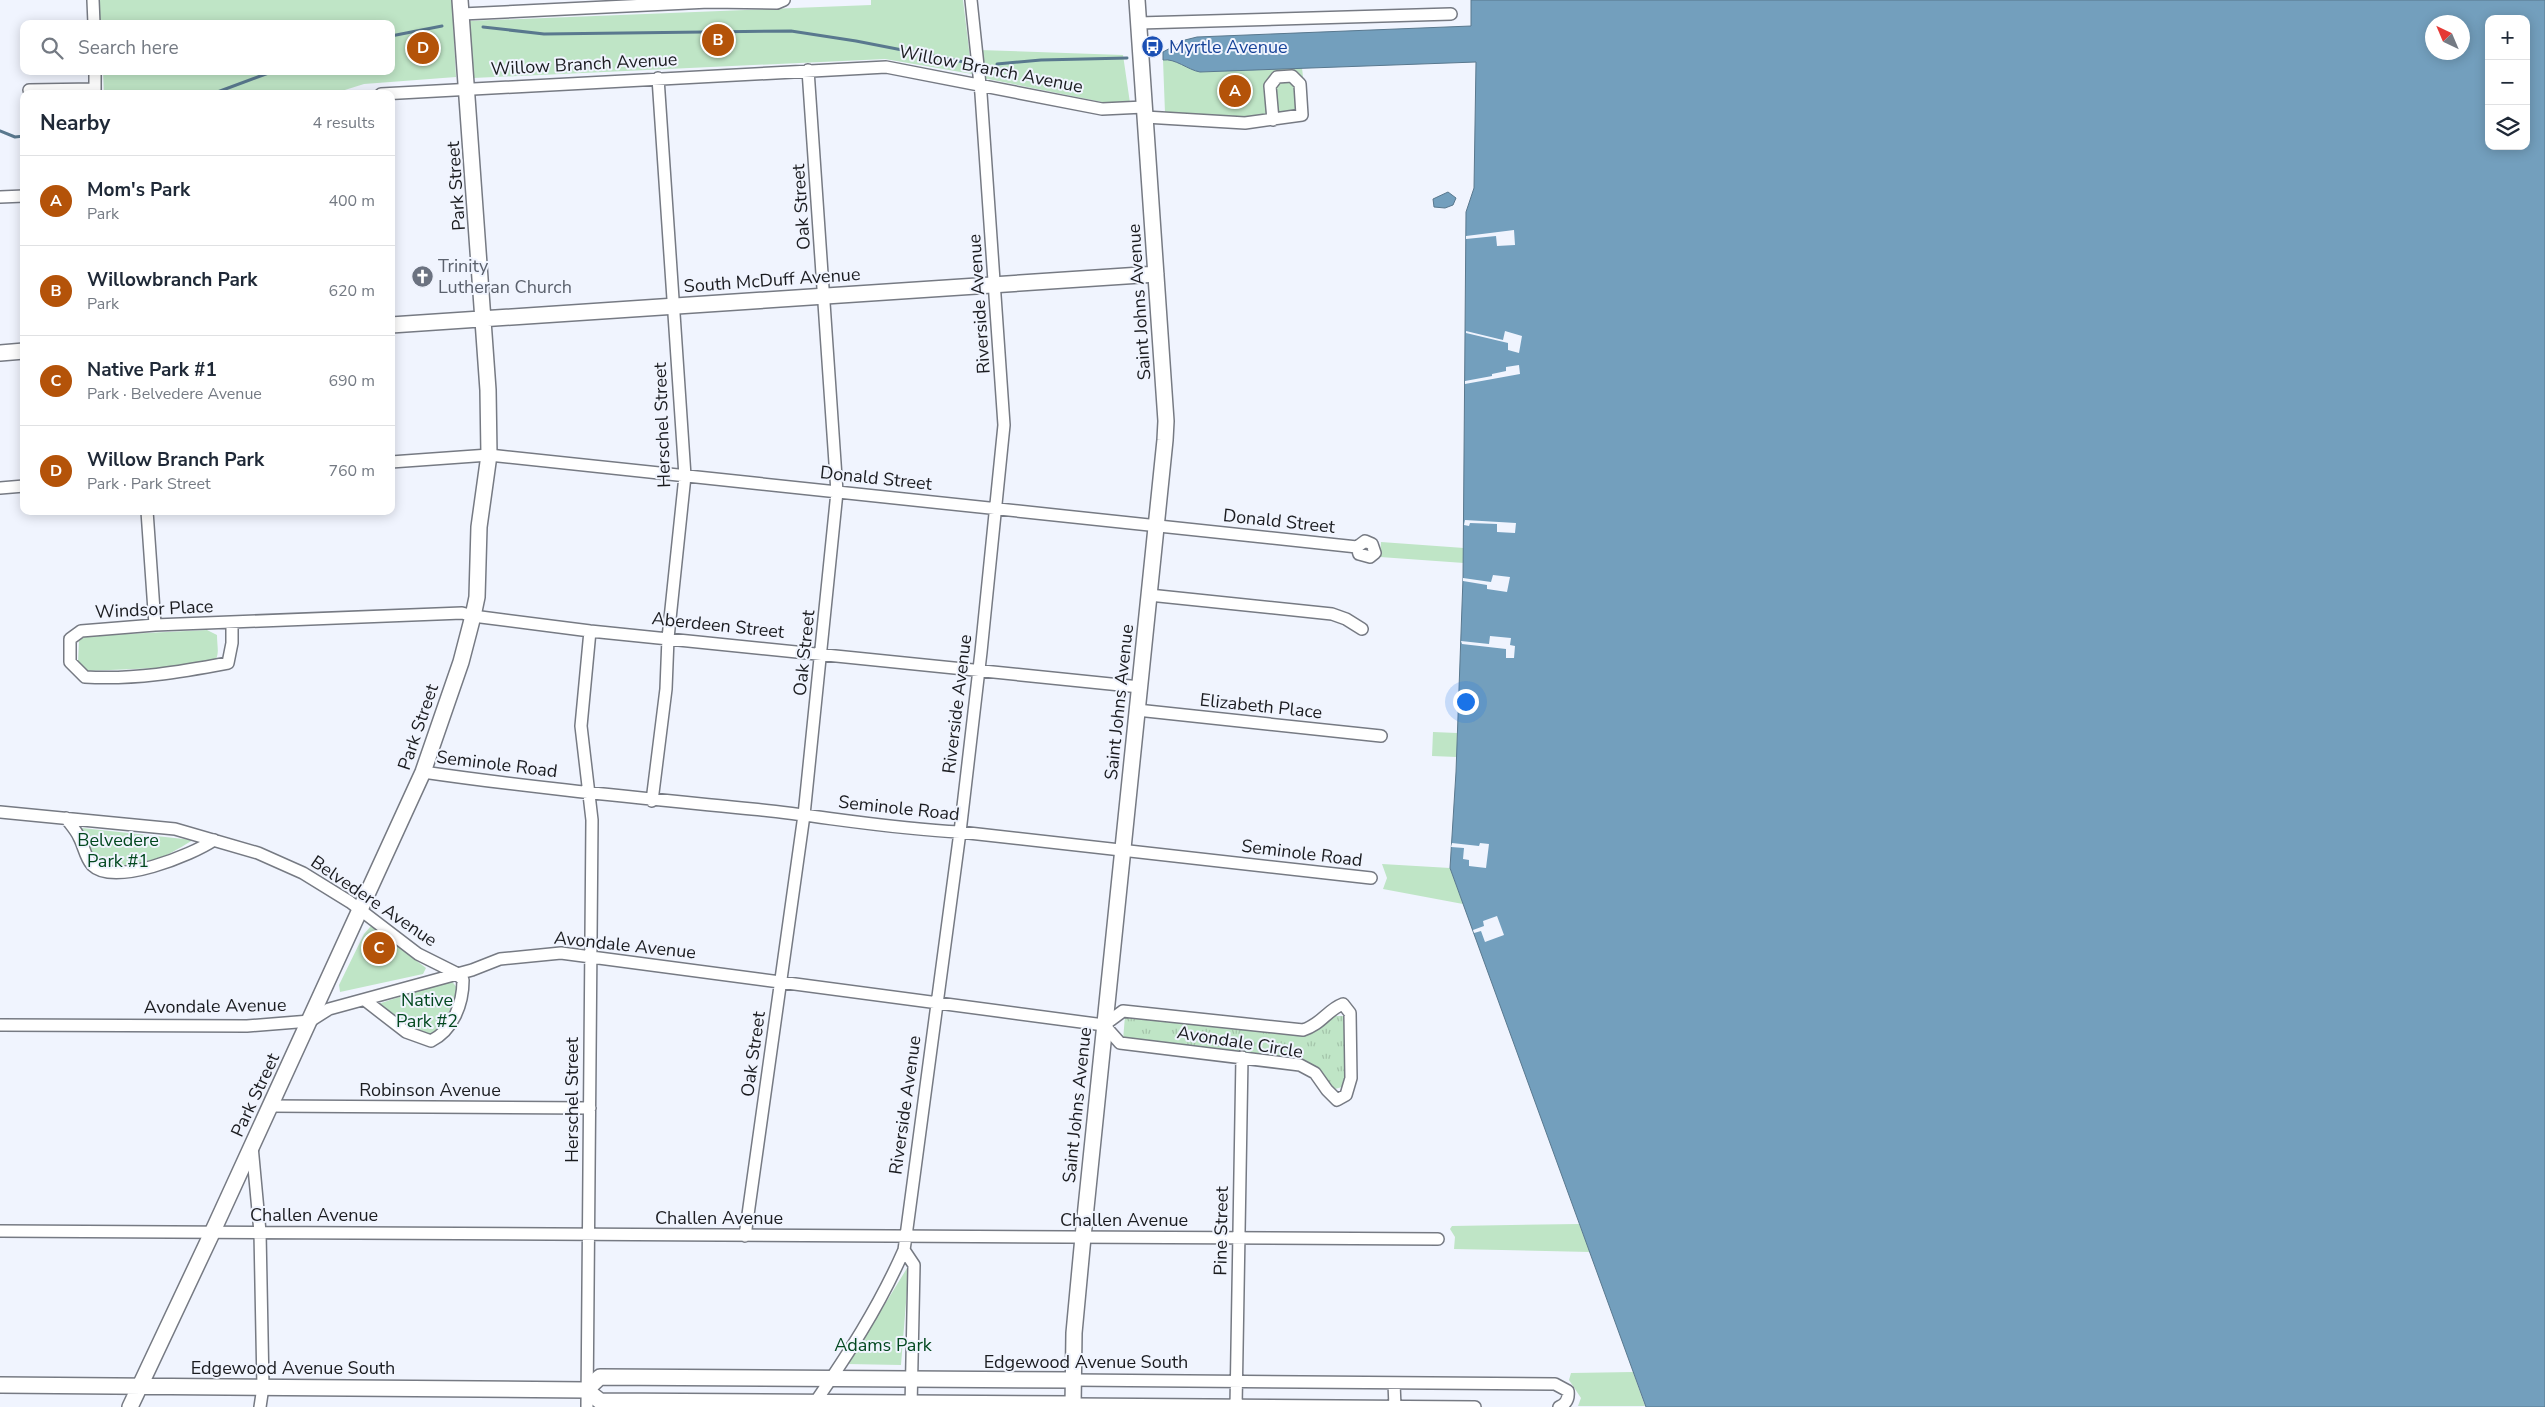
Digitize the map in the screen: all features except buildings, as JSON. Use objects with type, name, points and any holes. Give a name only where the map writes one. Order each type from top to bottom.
[{"type":"main road","name":"Saint Johns Avenue","points":[[1073,1406],[1074,1333],[1083,1237],[1157,525],[1166,421],[1137,0]]},
{"type":"main road","name":"Park Street","points":[[130,1407],[212,1234],[424,772],[461,662],[473,616],[476,597],[479,527],[489,456],[485,319],[461,7]]},
{"type":"main road","name":"South McDuff Avenue","points":[[395,325],[1156,274]]},
{"type":"main road","points":[[0,353],[20,351]]},
{"type":"main road","name":"Edgewood Avenue South","points":[[586,1390],[600,1377],[1073,1380]]},
{"type":"main road","name":"Edgewood Avenue South","points":[[0,1385],[586,1390],[600,1401],[814,1405],[1073,1406]]},
{"type":"street","points":[[93,0],[94,20]]},
{"type":"street","points":[[461,7],[709,2],[777,3],[784,0]]},
{"type":"street","name":"Riverside Avenue","points":[[904,1250],[960,832],[979,670],[1004,416],[981,84],[971,0]]},
{"type":"street","points":[[1139,22],[1451,14]]},
{"type":"street","name":"Willow Branch Avenue","points":[[395,93],[886,67],[1102,109],[1245,123],[1273,120]]},
{"type":"street","name":"Oak Street","points":[[745,1236],[804,815],[837,492],[808,70]]},
{"type":"street","points":[[95,75],[95,90]]},
{"type":"street","name":"Herschel Street","points":[[652,800],[666,689],[668,638],[685,476],[658,78]]},
{"type":"street","points":[[0,197],[20,196]]},
{"type":"street","name":"Donald Street","points":[[395,462],[489,456],[1357,547]]},
{"type":"street","points":[[0,488],[20,486]]},
{"type":"street","points":[[148,515],[155,625]]},
{"type":"street","points":[[1149,595],[1332,614],[1346,619],[1362,629]]},
{"type":"street","name":"Windsor Place","points":[[232,622],[232,643],[228,663],[169,675],[108,678],[85,677],[70,662],[70,638],[81,631],[155,625],[462,613],[473,616]]},
{"type":"street","name":"Aberdeen Street","points":[[473,616],[590,631],[822,653],[1140,687]]},
{"type":"street","name":"Herschel Street","points":[[587,1407],[592,820],[581,726],[590,631]]},
{"type":"street","name":"Elizabeth Place","points":[[1137,710],[1382,736]]},
{"type":"street","name":"Seminole Road","points":[[424,772],[589,794],[804,815],[926,831],[960,832],[1371,878]]},
{"type":"street","name":"Belvedere Avenue","points":[[0,812],[175,829],[258,853],[303,873],[350,902],[418,954],[456,973]]},
{"type":"street","points":[[66,818],[79,836],[91,864],[100,870],[115,874],[134,872],[182,856],[199,850],[214,840]]},
{"type":"street","name":"Avondale Avenue","points":[[0,1025],[247,1026],[310,1021],[330,1010],[366,1001],[500,958],[561,954],[1104,1025]]},
{"type":"street","points":[[366,1001],[406,1032],[431,1041],[444,1034],[451,1025],[463,990],[463,980],[456,973]]},
{"type":"street","name":"Avondale Circle","points":[[1343,1004],[1350,1013],[1351,1078],[1346,1095],[1337,1100],[1326,1090],[1315,1073],[1300,1065],[1242,1057],[1120,1043],[1104,1025],[1122,1011],[1303,1030],[1322,1021],[1336,1006],[1343,1004]]},
{"type":"street","name":"Pine Street","points":[[1236,1407],[1242,1057]]},
{"type":"street","name":"Robinson Avenue","points":[[270,1106],[590,1108]]},
{"type":"street","points":[[252,1146],[260,1232],[263,1387],[260,1407]]},
{"type":"street","name":"Challen Avenue","points":[[0,1231],[212,1234],[260,1232],[1438,1239]]},
{"type":"street","points":[[814,1405],[841,1367],[883,1298],[904,1250]]},
{"type":"street","points":[[904,1250],[914,1266],[910,1380],[911,1405]]},
{"type":"street","name":"Edgewood Avenue South","points":[[1073,1380],[1555,1384],[1568,1390],[1569,1397],[1559,1407]]},
{"type":"street","points":[[1394,1383],[1395,1407]]},
{"type":"street","name":"Edgewood Avenue South","points":[[1073,1406],[1475,1407]]},
{"type":"green space","points":[[99,0],[452,0],[456,77],[364,84],[345,90],[104,90],[103,75],[395,75],[395,20],[100,20]]},
{"type":"green space","points":[[871,0],[963,0],[972,74],[885,59],[473,78],[467,21],[871,5]]},
{"type":"green space","points":[[979,50],[1123,55],[1130,103],[1102,102],[983,78]]},
{"type":"green space","points":[[1163,60],[1177,62],[1200,72],[1302,68],[1307,111],[1232,118],[1165,113]]},
{"type":"green space","points":[[1381,542],[1464,548],[1464,563],[1380,557]]},
{"type":"green space","points":[[207,630],[217,635],[218,650],[215,660],[207,666],[85,671],[78,663],[79,641],[85,636]]},
{"type":"green space","points":[[1433,732],[1457,733],[1457,757],[1432,756]]},
{"type":"green space","name":"Belvedere Park #1","points":[[82,828],[193,840],[158,859],[131,868],[118,869],[106,866],[93,857]]},
{"type":"green space","points":[[1382,864],[1450,868],[1463,904],[1383,889],[1387,878]]},
{"type":"green space","points":[[371,926],[426,968],[423,974],[340,992],[339,985],[364,934]]},
{"type":"green space","name":"Native Park #2","points":[[451,980],[457,988],[451,1009],[444,1024],[436,1031],[427,1033],[417,1030],[378,1004]]},
{"type":"green space","points":[[1125,1016],[1307,1035],[1326,1024],[1334,1016],[1343,1016],[1347,1021],[1345,1083],[1342,1087],[1335,1089],[1329,1086],[1324,1074],[1306,1061],[1123,1040]]},
{"type":"green space","points":[[1579,1224],[1590,1252],[1454,1249],[1455,1237],[1450,1229],[1452,1226]]},
{"type":"green space","name":"Adams Park","points":[[909,1265],[901,1365],[848,1364]]},
{"type":"green space","points":[[1633,1372],[1645,1406],[1578,1406],[1581,1398],[1569,1380],[1571,1373]]},
{"type":"water","points":[[1471,0],[2545,0],[2545,1407],[1646,1407],[1450,868],[1456,772],[1463,578],[1466,212],[1474,188],[1476,62],[1200,72],[1177,62],[1163,60],[1163,52],[1185,40],[1197,37],[1471,26]]},
{"type":"water","points":[[1448,192],[1456,198],[1453,205],[1445,208],[1434,207],[1433,199]]},
{"type":"pier","points":[[1514,230],[1515,245],[1497,246],[1496,236],[1466,239],[1466,236]]},
{"type":"pier","points":[[1466,331],[1503,340],[1505,331],[1522,336],[1519,353],[1508,350],[1508,343],[1466,333]]},
{"type":"pier","points":[[1519,365],[1520,374],[1465,384],[1465,381],[1492,376],[1492,374],[1506,371],[1506,367]]},
{"type":"pier","points":[[1465,520],[1516,523],[1515,533],[1497,532],[1497,524],[1470,523],[1469,526],[1464,525]]},
{"type":"pier","points":[[1493,575],[1510,577],[1507,592],[1487,589],[1487,585],[1463,581],[1463,578],[1491,582]]},
{"type":"pier","points":[[1490,636],[1511,638],[1510,645],[1515,646],[1514,658],[1506,658],[1506,649],[1462,644],[1461,641],[1489,644]]},
{"type":"pier","points":[[1452,843],[1479,846],[1480,843],[1489,844],[1486,868],[1469,866],[1469,860],[1463,859],[1464,848],[1451,847]]},
{"type":"pier","points":[[1497,916],[1504,935],[1485,942],[1481,931],[1474,933],[1473,930],[1484,926],[1483,921]]},
{"type":"waterway","points":[[395,35],[442,26]]},
{"type":"waterway","points":[[483,27],[544,34],[791,31],[856,41],[964,62]]},
{"type":"waterway","points":[[997,64],[1041,60],[1127,58]]},
{"type":"waterway","points":[[223,90],[263,75]]},
{"type":"waterway","points":[[0,131],[15,137],[20,136]]},
{"type":"place","name":"Willowbranch Park","points":[[718,40]]},
{"type":"place","name":"Myrtle Avenue","points":[[1153,47]]},
{"type":"place","name":"Willow Branch Park","points":[[423,48]]},
{"type":"place","name":"Mom's Park","points":[[1235,91]]},
{"type":"place","name":"Trinity Lutheran Church","points":[[422,276]]},
{"type":"place","name":"Native Park #1","points":[[379,948]]}]
